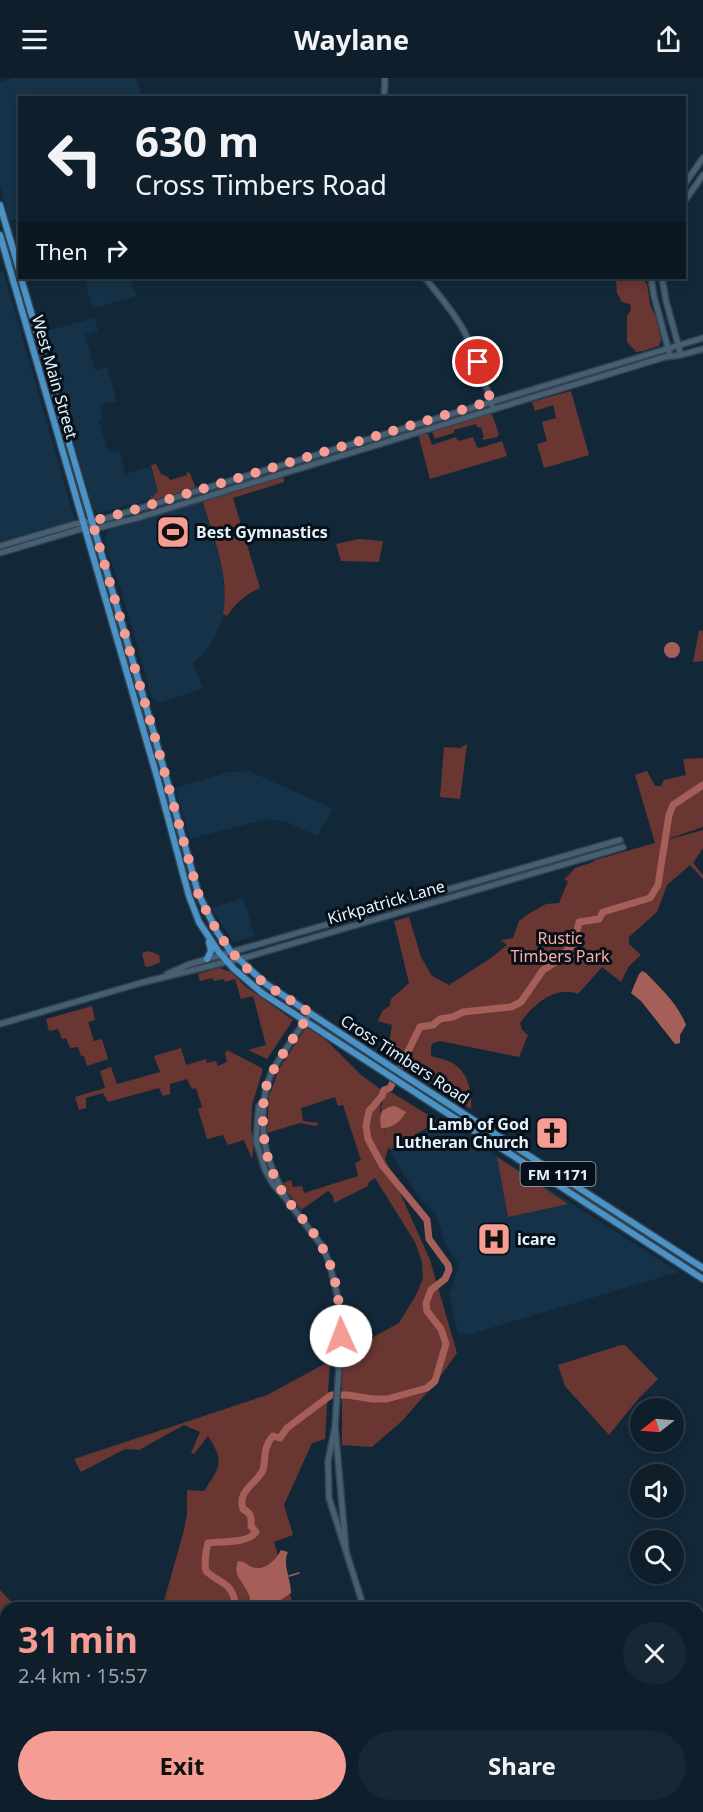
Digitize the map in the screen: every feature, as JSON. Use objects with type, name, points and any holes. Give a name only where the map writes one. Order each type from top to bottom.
[{"type":"main road","points":[[384,96],[385,78]]},
{"type":"main road","points":[[686,181],[703,158]]},
{"type":"main road","points":[[686,199],[703,175]]},
{"type":"main road","points":[[0,205],[18,266]]},
{"type":"main road","name":"West Main Street","points":[[0,235],[84,525]]},
{"type":"main road","points":[[5,252],[13,249]]},
{"type":"main road","name":"West Main Street","points":[[21,279],[94,528]]},
{"type":"main road","points":[[427,279],[465,333],[478,362],[494,409]]},
{"type":"main road","points":[[651,279],[671,356]]},
{"type":"main road","points":[[662,279],[681,356]]},
{"type":"main road","points":[[0,553],[92,521],[703,338]]},
{"type":"main road","points":[[0,546],[84,525],[94,528],[200,499],[671,356],[681,356],[703,349]]},
{"type":"main road","points":[[581,383],[608,370],[608,366]]},
{"type":"main road","points":[[56,427],[64,424]]},
{"type":"main road","points":[[198,490],[200,499]]},
{"type":"main road","name":"Cross Timbers Road","points":[[84,525],[195,912],[207,936],[221,955],[262,993],[304,1022],[703,1279]]},
{"type":"main road","name":"Cross Timbers Road","points":[[94,528],[198,893],[209,918],[231,952],[266,984],[413,1082],[703,1268]]},
{"type":"main road","points":[[105,599],[114,597]]},
{"type":"main road","points":[[119,648],[127,645]]},
{"type":"main road","points":[[163,798],[171,796]]},
{"type":"main road","name":"Kirkpatrick Lane","points":[[156,980],[190,964],[620,840]]},
{"type":"main road","name":"Kirkpatrick Lane","points":[[0,1024],[306,940],[623,847]]},
{"type":"main road","points":[[185,880],[194,877]]},
{"type":"main road","points":[[305,931],[306,940]]},
{"type":"main road","points":[[207,936],[211,951],[207,959]]},
{"type":"main road","points":[[310,1013],[274,1069],[263,1095],[264,1100],[259,1106],[256,1141],[269,1179],[322,1246],[336,1287],[341,1319],[335,1426],[346,1550]]},
{"type":"main road","points":[[494,1144],[500,1136]]},
{"type":"main road","points":[[335,1426],[328,1461],[328,1491],[362,1602]]},
{"type":"shaded area","points":[[14,78],[136,78],[142,96],[18,96],[18,218],[10,221],[0,185],[0,82]]},
{"type":"shaded area","points":[[3,271],[75,520],[0,541],[0,272]]},
{"type":"shaded area","points":[[84,279],[131,279],[136,296],[93,308]]},
{"type":"shaded area","points":[[94,318],[98,331],[85,335],[95,370],[107,367],[117,401],[100,405],[103,418],[99,420],[108,452],[114,450],[115,453],[120,452],[125,474],[151,466],[160,497],[98,513],[94,511],[43,332]]},
{"type":"shaded area","points":[[202,502],[222,567],[226,608],[220,626],[205,653],[193,662],[203,688],[159,703],[152,698],[122,593],[104,541],[109,530]]},
{"type":"shaded area","points":[[669,642],[675,642],[680,650],[678,656],[669,658],[664,653],[664,647]]},
{"type":"shaded area","points":[[249,771],[333,809],[317,836],[286,822],[266,819],[190,839],[175,788],[228,772]]},
{"type":"shaded area","points":[[243,898],[255,936],[233,942],[211,908]]},
{"type":"shaded area","points":[[642,971],[669,997],[683,1017],[686,1025],[680,1035],[680,1043],[675,1044],[641,1001],[631,993]]},
{"type":"shaded area","points":[[395,1106],[406,1112],[396,1124],[381,1128],[382,1111]]},
{"type":"shaded area","points":[[442,1121],[679,1272],[467,1335],[458,1333],[449,1295],[459,1265],[445,1243],[436,1214],[418,1196],[390,1152]]},
{"type":"shaded area","points":[[281,1550],[288,1552],[286,1567],[291,1593],[278,1602],[250,1602],[249,1595],[237,1575],[238,1561],[261,1568],[276,1558]]},
{"type":"green space","points":[[642,279],[647,284],[650,305],[656,317],[661,340],[659,346],[636,352],[627,342],[627,316],[631,310],[630,304],[622,302],[617,293],[616,281]]},
{"type":"green space","points":[[571,391],[589,455],[544,468],[537,444],[547,441],[542,422],[556,418],[553,405],[535,411],[532,402]]},
{"type":"green space","points":[[489,413],[492,415],[499,434],[497,437],[483,440],[481,427],[478,428],[476,424],[454,430],[454,433],[435,439],[432,432],[434,430]]},
{"type":"green space","points":[[425,432],[432,445],[456,437],[458,441],[473,437],[477,447],[480,448],[502,441],[507,456],[430,479],[418,434]]},
{"type":"green space","points":[[156,464],[161,474],[170,480],[187,475],[186,472],[190,473],[195,486],[193,489],[152,501],[150,494],[152,497],[158,492],[151,465]]},
{"type":"green space","points":[[282,477],[284,482],[233,498],[260,588],[242,599],[227,616],[223,614],[225,600],[223,572],[203,503],[204,499]]},
{"type":"green space","points":[[359,539],[383,541],[379,562],[341,561],[336,544]]},
{"type":"green space","points":[[699,630],[703,631],[703,661],[693,662]]},
{"type":"green space","points":[[467,744],[460,799],[440,797],[444,747],[460,748]]},
{"type":"green space","name":"Rustic Timbers Park","points":[[703,758],[703,827],[659,842],[703,830],[703,848],[693,863],[703,875],[703,879],[690,865],[667,885],[657,912],[629,937],[629,944],[641,955],[629,966],[621,982],[602,967],[578,994],[561,992],[545,998],[520,1023],[522,1030],[528,1035],[519,1057],[440,1041],[433,1043],[431,1056],[452,1063],[466,1078],[470,1090],[471,1109],[387,1056],[392,1025],[378,1021],[383,1010],[390,1006],[391,999],[409,983],[394,921],[409,917],[421,957],[432,976],[449,985],[507,945],[501,940],[513,938],[519,921],[546,904],[559,903],[568,881],[564,880],[575,868],[655,843],[635,775],[647,771],[655,786],[661,786],[664,780],[686,775],[683,759]]},
{"type":"green space","points":[[149,951],[159,955],[160,961],[148,967],[145,966],[142,953]]},
{"type":"green space","points":[[219,968],[231,972],[246,987],[293,1020],[267,1059],[248,1050],[266,1045],[253,996],[241,999],[235,979],[225,982],[224,979],[214,981],[212,978],[200,981],[198,974]]},
{"type":"green space","points":[[92,1006],[95,1020],[88,1022],[94,1041],[102,1039],[108,1059],[87,1066],[78,1047],[70,1048],[66,1038],[62,1039],[58,1029],[49,1031],[46,1019]]},
{"type":"green space","points":[[306,1027],[325,1039],[361,1075],[383,1091],[380,1109],[386,1136],[381,1108],[386,1089],[438,1121],[390,1150],[389,1146],[385,1159],[430,1260],[457,1353],[437,1381],[402,1421],[372,1447],[342,1445],[342,1347],[355,1347],[399,1323],[423,1279],[422,1262],[415,1242],[375,1178],[369,1182],[368,1186],[334,1203],[333,1196],[328,1191],[301,1210],[281,1184],[291,1180],[293,1187],[302,1186],[304,1193],[358,1176],[355,1163],[361,1160],[343,1105],[338,1106],[335,1097],[301,1108],[303,1121],[319,1123],[316,1126],[300,1123],[267,1133],[269,1096],[279,1069]]},
{"type":"green space","points":[[181,1048],[186,1065],[206,1059],[207,1063],[216,1061],[218,1066],[227,1062],[225,1053],[227,1050],[262,1068],[252,1105],[251,1129],[254,1142],[252,1159],[244,1140],[228,1145],[223,1135],[207,1139],[198,1109],[202,1107],[196,1088],[192,1089],[187,1079],[170,1084],[170,1094],[163,1096],[159,1088],[108,1102],[103,1093],[86,1098],[86,1108],[79,1110],[75,1097],[105,1088],[100,1071],[111,1067],[117,1084],[160,1072],[154,1056]]},
{"type":"green space","points":[[497,1157],[568,1204],[508,1217]]},
{"type":"green space","points":[[625,1345],[658,1379],[639,1398],[630,1398],[630,1409],[609,1435],[565,1386],[558,1365]]},
{"type":"green space","points":[[330,1361],[325,1439],[312,1443],[284,1505],[293,1535],[274,1542],[292,1602],[164,1602],[184,1530],[187,1490],[204,1491],[217,1470],[217,1452],[208,1436],[194,1454],[191,1453],[200,1432],[184,1425],[139,1450],[125,1449],[81,1472],[74,1459],[267,1395]]},
{"type":"green space","points":[[0,1590],[11,1602],[0,1602]]},
{"type":"waterway","points":[[235,1602],[229,1588],[206,1571],[207,1546],[208,1543],[247,1538],[256,1532],[251,1526],[249,1514],[243,1509],[242,1498],[262,1472],[267,1446],[273,1436],[280,1438],[287,1428],[331,1395],[387,1399],[427,1388],[435,1381],[446,1344],[441,1329],[427,1311],[426,1303],[431,1290],[445,1279],[449,1270],[448,1265],[429,1239],[427,1220],[382,1165],[368,1139],[366,1126],[369,1111],[382,1096],[384,1090],[390,1088],[420,1027],[433,1025],[440,1019],[453,1017],[463,1012],[511,1007],[521,1002],[543,970],[557,961],[574,943],[579,922],[599,919],[603,912],[650,898],[658,885],[669,815],[673,805],[703,785]]},
{"type":"waterway","points":[[289,1576],[299,1573]]},
{"type":"place","name":"Best Gymnastics","points":[[173,532]]},
{"type":"place","name":"Lamb of God Lutheran Church","points":[[552,1133]]},
{"type":"place","name":"icare","points":[[494,1239]]},
{"type":"route","points":[[341,1336],[336,1287],[326,1254],[287,1200],[271,1168],[263,1134],[263,1095],[274,1069],[310,1013],[266,984],[231,952],[217,932],[198,893],[92,521],[491,401],[478,362]]}]
